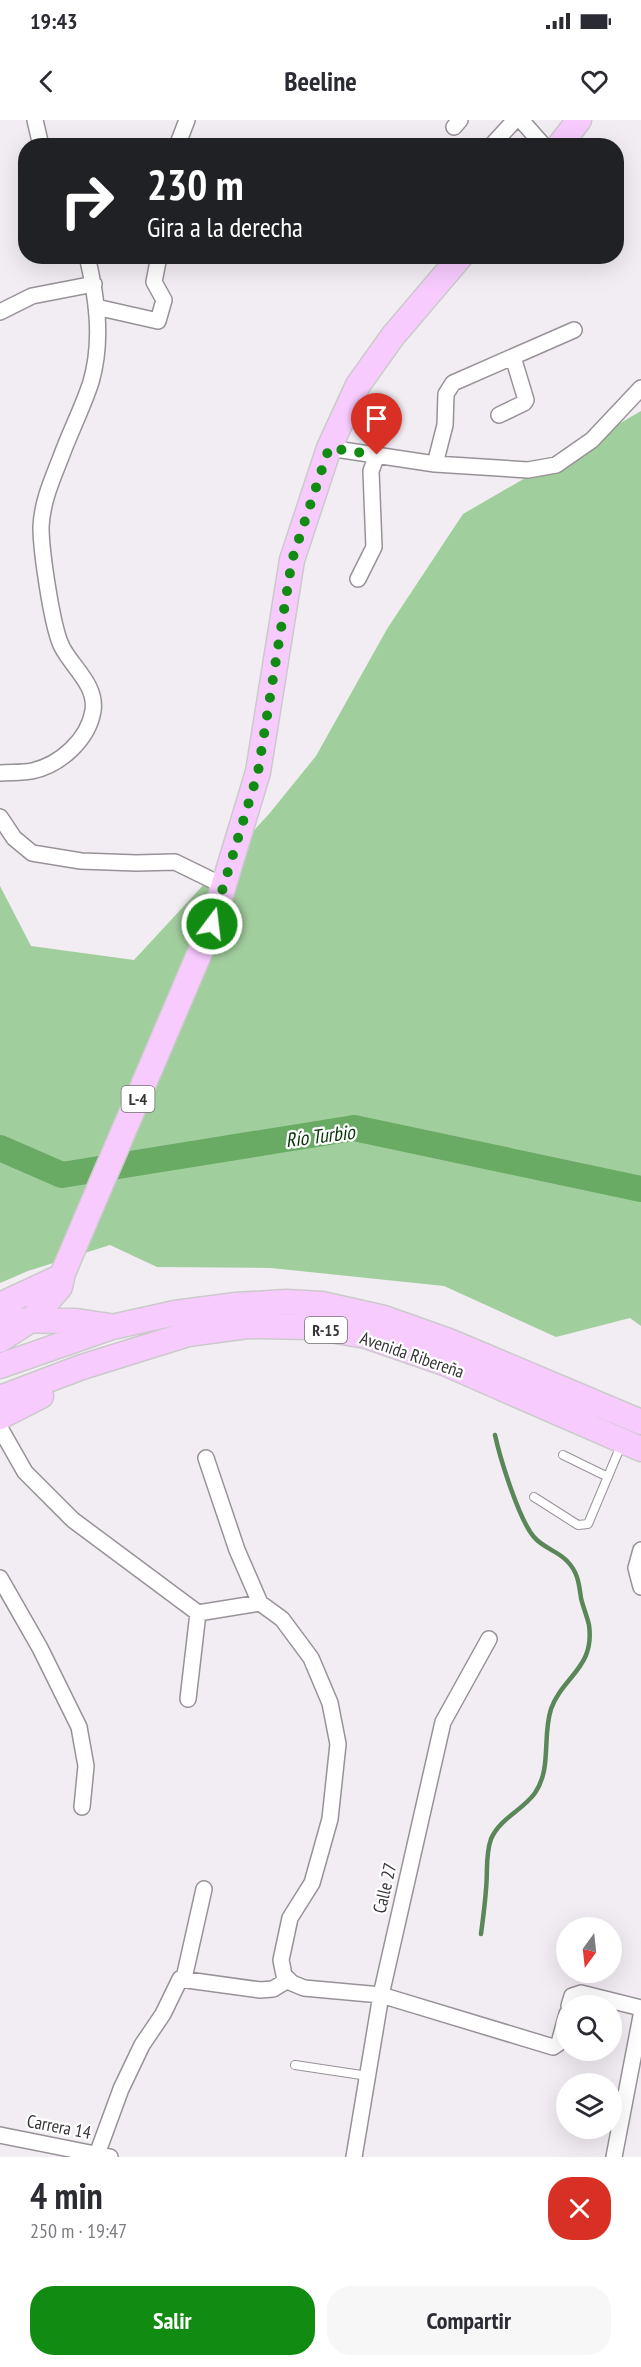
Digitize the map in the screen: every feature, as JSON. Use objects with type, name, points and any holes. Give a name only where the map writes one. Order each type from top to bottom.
[{"type":"main road","points":[[565,138],[579,120]]},
{"type":"main road","name":"L-4","points":[[62,1279],[212,924],[258,772],[292,560],[329,448],[358,385],[393,336],[454,264]]},
{"type":"main road","points":[[0,1305],[62,1279]]},
{"type":"main road","points":[[0,1340],[31,1320],[62,1279]]},
{"type":"main road","points":[[62,1279],[72,1310],[112,1326]]},
{"type":"main road","name":"Avenida Ribereña","points":[[0,1366],[112,1326],[175,1312],[286,1302],[322,1304],[384,1318],[449,1341],[641,1422]]},
{"type":"main road","points":[[0,1320],[76,1321],[112,1326]]},
{"type":"main road","name":"Avenida Ribereña","points":[[0,1398],[82,1366],[188,1334],[247,1326],[312,1328],[366,1336],[444,1363],[632,1445]]},
{"type":"main road","points":[[0,1417],[88,1371],[104,1360]]},
{"type":"street","points":[[35,120],[38,138]]},
{"type":"street","points":[[180,138],[187,120]]},
{"type":"street","points":[[498,138],[515,120]]},
{"type":"street","points":[[521,120],[537,138]]},
{"type":"street","points":[[0,773],[32,771],[52,763],[70,750],[86,732],[93,710],[92,694],[85,680],[61,646],[51,602],[41,528],[44,504],[91,382],[98,350],[94,284],[89,264]]},
{"type":"street","points":[[96,307],[158,321],[164,300],[154,282],[157,264]]},
{"type":"street","points":[[0,312],[32,296],[94,284]]},
{"type":"street","points":[[435,464],[445,425],[449,388],[453,383],[574,330]]},
{"type":"street","points":[[499,415],[524,404],[526,400],[513,357]]},
{"type":"street","points":[[329,448],[435,464],[528,470],[556,465],[592,440],[641,388]]},
{"type":"street","points":[[358,579],[374,547],[371,471],[377,455]]},
{"type":"street","points":[[0,817],[14,838],[32,852],[81,861],[175,862],[222,885]]},
{"type":"street","points":[[0,1428],[26,1473],[73,1520],[198,1613],[260,1603]]},
{"type":"street","points":[[206,1458],[237,1550],[260,1603],[282,1619],[311,1658],[330,1703],[338,1744],[330,1819],[312,1883],[290,1918],[281,1960],[282,1971],[288,1980],[304,1988],[381,1995],[553,2047],[556,2045]]},
{"type":"street","points":[[641,1550],[636,1568],[641,1587]]},
{"type":"street","points":[[0,1578],[40,1648],[79,1727],[86,1766],[82,1807]]},
{"type":"street","points":[[188,1699],[198,1613]]},
{"type":"street","name":"Calle 27","points":[[354,2157],[381,1995],[442,1722],[489,1639]]},
{"type":"street","points":[[184,1978],[204,1889]]},
{"type":"street","points":[[101,2156],[121,2089],[142,2045],[163,2014],[178,1981],[184,1978],[195,1982],[266,1990],[277,1987],[288,1980]]},
{"type":"street","points":[[622,2003],[641,2008]]},
{"type":"street","points":[[614,2157],[641,2016]]},
{"type":"street","name":"Carrera 14","points":[[0,2135],[101,2156]]},
{"type":"lane","points":[[534,1497],[578,1525],[588,1524],[608,1477],[632,1445]]},
{"type":"lane","points":[[563,1455],[608,1477]]},
{"type":"lane","points":[[296,2065],[368,2076]]},
{"type":"green space","points":[[641,411],[641,1326],[630,1318],[556,1337],[444,1286],[271,1268],[157,1267],[110,1245],[28,1271],[0,1283],[0,886],[31,946],[134,960],[269,814],[316,756],[387,629],[463,514]]},
{"type":"waterway","name":"Río Turbio","points":[[0,1148],[62,1175],[354,1128],[641,1189]]},
{"type":"waterway","points":[[481,1934],[486,1895],[487,1858],[491,1839],[500,1825],[530,1799],[540,1783],[545,1763],[551,1709],[556,1698],[583,1662],[590,1640],[589,1625],[576,1574],[567,1561],[538,1541],[528,1529],[511,1488],[495,1435]]},
{"type":"route","points":[[212,924],[258,772],[292,560],[329,448],[377,455]]}]
